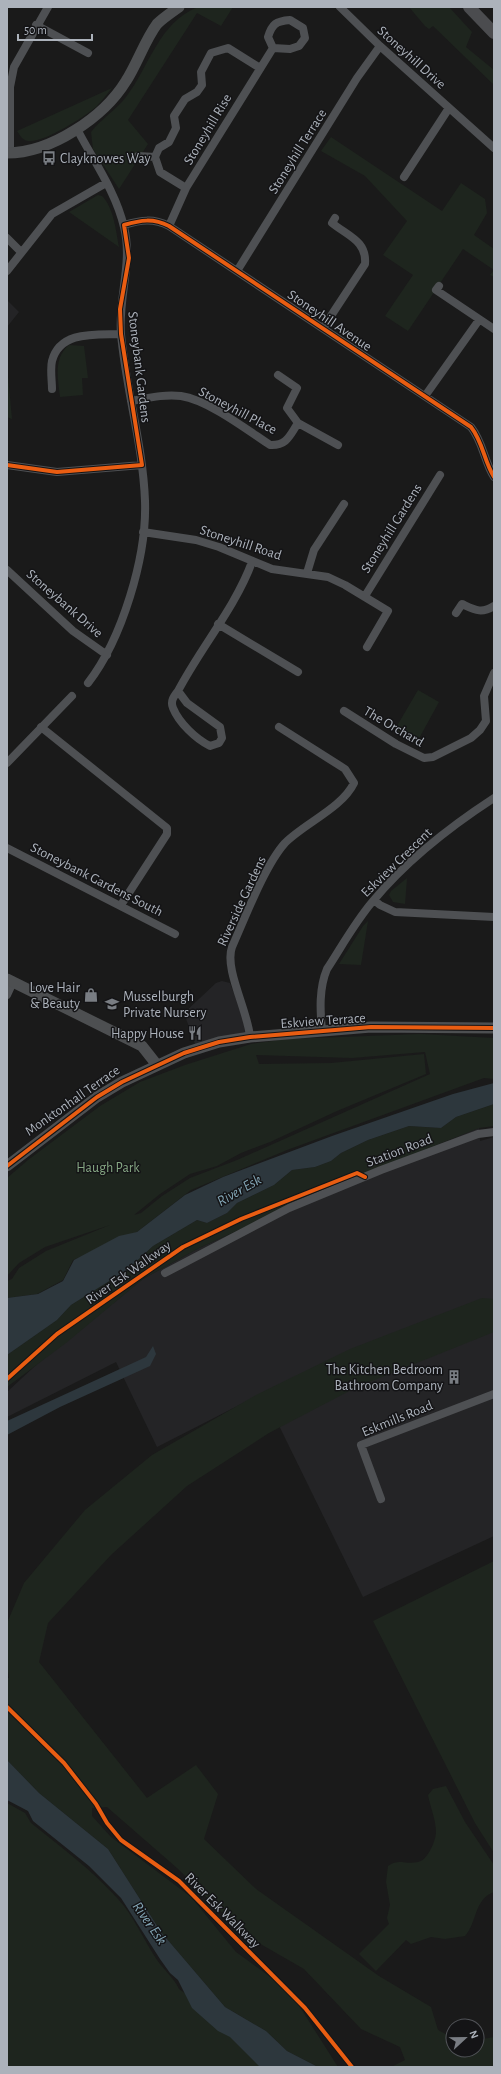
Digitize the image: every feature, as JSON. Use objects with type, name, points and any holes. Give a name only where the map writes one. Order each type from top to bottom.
[{"type":"main road","points":[[9,153],[30,149],[55,140],[77,129],[94,117],[114,98],[126,81],[158,24],[179,7]]},
{"type":"main road","points":[[469,7],[494,33]]},
{"type":"main road","points":[[10,981],[142,1046],[158,1065]]},
{"type":"main road","name":"Eskview Terrace","points":[[158,1065],[201,1047],[250,1037],[322,1030],[410,1027],[494,1028]]},
{"type":"main road","name":"Monktonhall Terrace","points":[[7,1166],[97,1097],[135,1074],[158,1065]]},
{"type":"street","points":[[9,153],[10,86],[14,67],[36,25],[48,7]]},
{"type":"street","name":"Stoneyhill Drive","points":[[340,7],[380,46],[494,148]]},
{"type":"street","points":[[290,20],[303,28],[305,38],[299,46],[290,49],[273,48],[268,37],[271,26],[279,21],[290,20]]},
{"type":"street","points":[[36,25],[88,53]]},
{"type":"street","name":"Stoneyhill Terrace","points":[[236,271],[357,78],[380,46]]},
{"type":"street","points":[[186,188],[160,172],[155,156],[159,148],[169,142],[176,128],[174,116],[184,99],[198,92],[202,85],[201,72],[211,53],[228,48],[260,68]]},
{"type":"street","name":"Stoneyhill Rise","points":[[169,226],[186,188],[273,48]]},
{"type":"street","name":"Stoneyhill Drive","points":[[404,177],[449,108]]},
{"type":"street","name":"Stoneybank Gardens","points":[[77,129],[106,183],[124,225],[129,258],[120,309],[121,334],[142,465],[145,502],[143,532],[132,588],[118,631],[107,655],[88,683]]},
{"type":"street","points":[[138,156],[155,156]]},
{"type":"street","points":[[7,271],[52,214],[106,183]]},
{"type":"street","points":[[323,328],[365,264],[366,255],[363,246],[332,224],[335,218]]},
{"type":"street","name":"Stoneyhill Avenue","points":[[124,225],[142,220],[153,220],[169,226],[471,427],[478,436],[488,468],[494,477]]},
{"type":"street","points":[[7,238],[21,252]]},
{"type":"street","points":[[439,286],[436,290],[494,329]]},
{"type":"street","points":[[425,396],[479,320]]},
{"type":"street","points":[[54,384],[52,361],[58,349],[69,339],[80,336],[121,334]]},
{"type":"street","name":"Stoneyhill Place","points":[[278,375],[297,388],[287,408],[298,423],[338,445]]},
{"type":"street","name":"Stoneyhill Place","points":[[131,401],[164,395],[182,396],[201,402],[270,444],[279,445],[285,442],[298,423]]},
{"type":"street","points":[[7,466],[57,472],[142,465]]},
{"type":"street","name":"Stoneyhill Gardens","points":[[365,596],[387,558],[440,475]]},
{"type":"street","points":[[307,573],[314,550],[344,504]]},
{"type":"street","name":"Stoneyhill Road","points":[[143,532],[196,540],[219,547],[252,562],[272,569],[328,577],[365,596],[388,611],[367,646]]},
{"type":"street","points":[[178,691],[187,703],[220,727],[222,738],[218,743],[210,746],[200,741],[185,725],[172,707],[172,699],[231,604],[252,562]]},
{"type":"street","name":"Stoneybank Drive","points":[[7,570],[74,631],[107,655]]},
{"type":"street","points":[[456,613],[462,604],[477,611],[486,611],[494,606]]},
{"type":"street","points":[[218,624],[298,672]]},
{"type":"street","name":"The Orchard","points":[[344,711],[396,744],[424,758],[433,757],[471,738],[480,730],[486,721],[484,696],[494,673]]},
{"type":"street","points":[[7,763],[72,696]]},
{"type":"street","points":[[41,727],[167,828],[167,834],[121,905]]},
{"type":"street","name":"Riverside Gardens","points":[[250,1037],[248,1021],[230,965],[230,952],[232,947],[272,862],[285,843],[347,795],[354,783],[344,769],[279,727]]},
{"type":"street","name":"Eskview Crescent","points":[[322,1030],[321,994],[326,969],[374,900],[440,837],[494,798]]},
{"type":"street","name":"Stoneybank Gardens South","points":[[7,848],[121,905],[175,934]]},
{"type":"street","points":[[374,900],[395,912],[494,918]]},
{"type":"street","points":[[7,995],[10,981]]},
{"type":"street","name":"Station Road","points":[[165,1273],[289,1208],[381,1170],[478,1134],[494,1132]]},
{"type":"street","name":"Eskmills Road","points":[[381,1499],[361,1445],[494,1394]]},
{"type":"shaded area","points":[[7,300],[19,312],[7,327]]},
{"type":"shaded area","points":[[222,981],[230,983],[243,1016],[245,1032],[195,1044],[184,1013],[216,983]]},
{"type":"shaded area","points":[[479,1128],[480,1141],[494,1137],[494,1536],[363,1597],[263,1393],[157,1447],[116,1362],[7,1417],[7,1392],[35,1366],[143,1279],[199,1248],[354,1178]]},
{"type":"green space","points":[[198,7],[233,7],[221,26],[197,13],[128,120],[148,144],[119,189],[93,149],[91,132],[126,97],[156,46],[173,23],[184,14]]},
{"type":"green space","points":[[409,7],[449,7],[472,32],[466,47],[494,70],[494,85],[433,26],[429,29],[425,26]]},
{"type":"green space","points":[[112,88],[96,107],[83,117],[53,134],[35,141],[28,141],[17,131]]},
{"type":"green space","points":[[331,137],[442,211],[461,183],[485,199],[487,213],[474,235],[494,249],[494,270],[463,249],[408,331],[385,316],[413,275],[383,255],[407,221],[365,176],[321,151]]},
{"type":"green space","points":[[98,195],[102,196],[106,201],[112,213],[119,247],[69,212]]},
{"type":"green space","points":[[494,270],[494,277],[490,275]]},
{"type":"green space","points":[[69,345],[84,346],[88,378],[82,378],[83,395],[60,397],[58,376],[59,362],[64,350]]},
{"type":"green space","points":[[7,365],[12,419],[7,417]]},
{"type":"green space","points":[[418,690],[439,702],[416,744],[394,731]]},
{"type":"green space","points":[[407,878],[405,904],[393,902],[389,895],[391,891]]},
{"type":"green space","points":[[368,921],[361,965],[339,964],[363,926]]},
{"type":"green space","name":"Haugh Park","points":[[421,1034],[494,1038],[494,1079],[484,1078],[287,1150],[191,1190],[133,1235],[73,1260],[63,1280],[37,1294],[7,1298],[7,1281],[12,1279],[19,1268],[46,1251],[110,1225],[45,1247],[19,1263],[7,1276],[7,1178],[28,1160],[100,1106],[140,1082],[185,1065],[251,1044],[287,1039]],"holes":[[[425,1052],[430,1074],[237,1160],[190,1178],[162,1196],[141,1213],[134,1215],[160,1194],[190,1174],[217,1166],[241,1153],[270,1142],[337,1111],[426,1074],[424,1054],[331,1063],[259,1064],[256,1055],[352,1058]]]},
{"type":"green space","points":[[494,1104],[494,1126],[479,1128],[354,1178],[199,1248],[143,1279],[66,1343],[7,1387],[7,1355],[57,1320],[71,1305],[127,1270],[153,1246],[197,1220],[207,1223],[227,1213],[237,1203],[274,1185],[292,1170],[315,1167],[331,1161],[341,1153],[368,1140],[409,1126],[441,1128],[456,1117]]},
{"type":"green space","points":[[482,1298],[494,1299],[494,1332],[357,1387],[269,1433],[187,1486],[111,1555],[48,1623],[39,1662],[147,1798],[196,1765],[218,1794],[204,1839],[256,1889],[379,1976],[431,2007],[438,2030],[445,2034],[445,2058],[485,2058],[485,2039],[494,2037],[494,2067],[391,2067],[405,2060],[400,2047],[361,2029],[304,1969],[245,1935],[177,1868],[107,1807],[92,1808],[92,1816],[111,1837],[191,1897],[236,1952],[269,1976],[298,2004],[338,2067],[318,2067],[287,2051],[266,2031],[225,2007],[161,1932],[108,1849],[39,1793],[7,1760],[7,1678],[9,1678],[7,1666],[7,1623],[24,1583],[85,1510],[152,1455],[256,1395],[350,1349]]},
{"type":"green space","points":[[494,1561],[494,1853],[475,1823],[373,1621]]},
{"type":"green space","points":[[446,1786],[465,1822],[494,1865],[494,1892],[488,1895],[479,1906],[472,1925],[465,1936],[445,1939],[431,1937],[411,1944],[406,1940],[376,1971],[359,1954],[389,1924],[387,1918],[390,1905],[386,1882],[388,1866],[396,1862],[418,1862],[425,1858],[428,1854],[433,1845],[436,1832],[428,1795],[433,1789]]},
{"type":"green space","points":[[7,1803],[25,1813],[31,1823],[65,1850],[108,1888],[129,1913],[152,1953],[179,1989],[286,2067],[7,2067]]},
{"type":"water","name":"River Esk","points":[[494,1083],[494,1104],[456,1117],[441,1128],[409,1126],[368,1140],[341,1153],[331,1161],[315,1167],[292,1170],[274,1185],[237,1203],[227,1213],[207,1223],[197,1220],[153,1246],[127,1270],[71,1305],[57,1320],[7,1355],[7,1298],[38,1294],[63,1281],[74,1260],[119,1236],[137,1232],[185,1195],[223,1177],[332,1136],[453,1094]]},
{"type":"water","points":[[153,1346],[156,1354],[150,1366],[60,1407],[7,1435],[7,1421],[146,1357]]},
{"type":"water","name":"River Esk","points":[[7,1760],[39,1793],[108,1849],[161,1932],[225,2007],[266,2031],[287,2051],[318,2067],[260,2067],[230,2037],[218,2031],[192,2008],[178,1980],[170,1973],[160,1959],[121,1898],[89,1866],[33,1821],[28,1811],[7,1800]]},
{"type":"cycle path","points":[[7,465],[57,472],[142,465],[121,334],[120,309],[129,258],[124,225],[136,222],[152,221],[169,226],[471,427],[478,439],[494,477]]},
{"type":"cycle path","points":[[7,1166],[97,1097],[122,1082],[184,1053],[219,1042],[250,1037],[371,1027],[494,1028]]},
{"type":"cycle path","name":"River Esk Walkway","points":[[7,1379],[57,1334],[183,1247],[241,1219],[357,1173],[365,1177]]},
{"type":"cycle path","name":"River Esk Walkway","points":[[7,1707],[64,1763],[96,1804],[107,1823],[121,1840],[179,1881],[305,2008],[352,2067]]},
{"type":"place","name":"Clayknowes Way","points":[[49,158]]},
{"type":"place","name":"Love Hair & Beauty","points":[[91,995]]},
{"type":"place","name":"Musselburgh Private Nursery","points":[[112,1004]]},
{"type":"place","name":"Happy House","points":[[195,1033]]},
{"type":"place","name":"The Kitchen Bedroom Bathroom Company","points":[[454,1377]]}]
